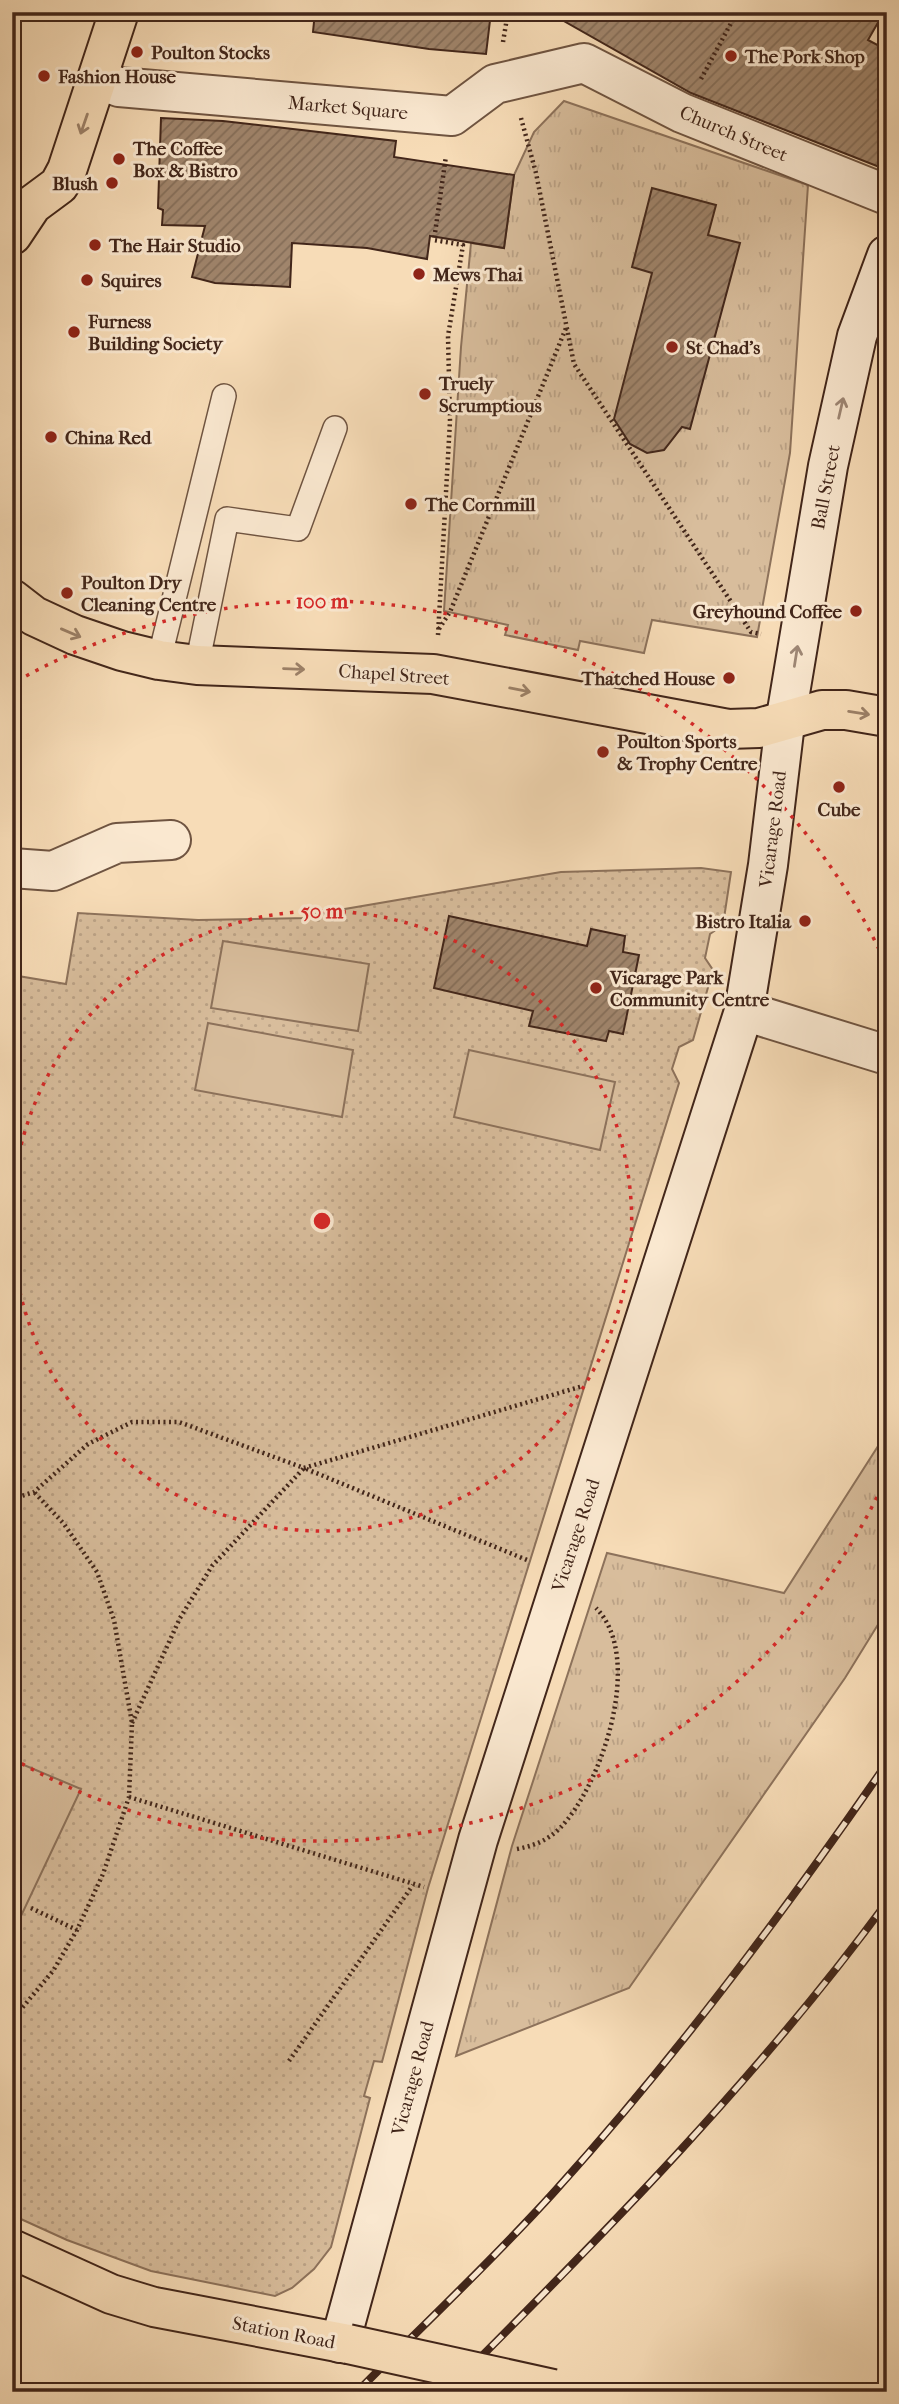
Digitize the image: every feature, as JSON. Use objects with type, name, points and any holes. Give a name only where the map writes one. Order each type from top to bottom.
[{"type":"main road","points":[[19,214],[52,191],[63,178],[99,80],[119,12]]},
{"type":"main road","name":"Chapel Street","points":[[12,599],[34,616],[75,635],[159,660],[197,665],[433,674],[728,729],[760,728],[785,723],[822,710],[846,710],[887,717]]},
{"type":"main road","name":"Station Road","points":[[12,2249],[111,2294],[154,2307],[344,2344],[558,2391]]},
{"type":"street","name":"Church Street","points":[[510,80],[584,63],[682,113],[887,195]]},
{"type":"street","name":"Market Square","points":[[99,80],[119,87],[452,116]]},
{"type":"street","points":[[452,116],[495,84],[510,80]]},
{"type":"street","name":"Ball Street","points":[[785,723],[828,467],[857,337],[887,255]]},
{"type":"street","name":"Vicarage Road","points":[[344,2344],[478,1840],[744,1011],[768,865],[785,723]]},
{"type":"street","points":[[12,868],[53,871],[117,844],[171,840]]},
{"type":"street","points":[[744,1011],[887,1055]]},
{"type":"lane","points":[[159,660],[225,396]]},
{"type":"lane","points":[[197,665],[227,519],[298,529],[335,428]]},
{"type":"path","points":[[682,113],[737,12]]},
{"type":"path","points":[[510,80],[536,173],[574,364],[751,632],[798,642]]},
{"type":"path","points":[[433,674],[450,421],[448,336],[463,244],[434,240],[452,116]]},
{"type":"path","points":[[438,629],[450,612],[566,327]]},
{"type":"path","points":[[132,1723],[180,1618],[212,1566],[304,1468],[483,1413],[626,1375]]},
{"type":"path","points":[[12,1499],[34,1492],[88,1444],[132,1422],[179,1422],[304,1468],[560,1582],[591,1603],[604,1616],[614,1639],[617,1698],[610,1730],[587,1790],[558,1830],[537,1845],[516,1850],[478,1840]]},
{"type":"path","points":[[12,2020],[52,1971],[77,1930],[103,1874],[129,1797],[132,1723],[114,1620],[97,1572],[64,1524],[34,1492]]},
{"type":"path","points":[[129,1797],[461,1898]]},
{"type":"path","points":[[289,2061],[414,1885]]},
{"type":"path","points":[[31,1908],[77,1930]]},
{"type":"green space","points":[[564,101],[808,185],[790,453],[757,637],[652,620],[644,653],[580,641],[578,650],[505,635],[508,625],[444,611],[461,347],[471,243],[504,248],[514,175],[534,132]]},
{"type":"green space","points":[[701,868],[731,872],[723,925],[710,934],[705,958],[713,970],[693,1040],[679,1047],[672,1069],[679,1083],[428,1888],[382,2062],[374,2061],[364,2096],[370,2098],[331,2247],[314,2269],[292,2288],[275,2296],[151,2271],[67,2240],[12,2215],[12,975],[66,984],[78,913],[198,920],[309,918],[310,915],[561,872]]},
{"type":"green space","points":[[223,941],[369,964],[358,1031],[211,1008]]},
{"type":"green space","points":[[208,1023],[353,1050],[342,1117],[195,1090]]},
{"type":"green space","points":[[469,1050],[615,1082],[600,1150],[454,1117]]},
{"type":"green space","points":[[887,1427],[887,1610],[845,1678],[629,1988],[456,2056],[512,1846],[607,1553],[784,1593],[880,1443]]},
{"type":"green space","points":[[12,1760],[81,1789],[12,1935]]},
{"type":"building","points":[[315,12],[491,12],[486,54],[429,49],[313,32]]},
{"type":"building","points":[[548,12],[884,12],[868,40],[887,50],[887,170],[691,93]]},
{"type":"building","points":[[161,118],[223,121],[396,141],[394,157],[514,175],[504,248],[430,236],[427,259],[367,248],[292,243],[290,287],[215,283],[192,277],[205,226],[162,225],[163,210],[158,208]]},
{"type":"building","name":"St Chad's","points":[[652,188],[716,205],[708,235],[740,243],[690,429],[682,427],[664,450],[647,453],[630,444],[614,419],[652,273],[632,267]]},
{"type":"building","points":[[449,916],[587,946],[591,929],[625,936],[623,952],[639,955],[623,1034],[609,1031],[606,1041],[529,1026],[533,1011],[434,988]]},
{"type":"railway","points":[[357,2392],[531,2217],[643,2089],[769,1929],[887,1763]]},
{"type":"railway","points":[[446,2392],[619,2216],[731,2094],[837,1968],[887,1902]]},
{"type":"place","name":"Poulton Stocks","points":[[137,52]]},
{"type":"place","name":"The Pork Shop","points":[[731,56]]},
{"type":"place","name":"Fashion House","points":[[44,76]]},
{"type":"place","name":"The Coffee Box & Bistro","points":[[119,159]]},
{"type":"place","name":"Blush","points":[[112,183]]},
{"type":"place","name":"The Hair Studio","points":[[95,245]]},
{"type":"place","name":"Mews Thai","points":[[419,274]]},
{"type":"place","name":"Squires","points":[[87,280]]},
{"type":"place","name":"Furness Building Society","points":[[74,332]]},
{"type":"place","name":"St Chad's","points":[[672,347]]},
{"type":"place","name":"Truely Scrumptious","points":[[425,394]]},
{"type":"place","name":"China Red","points":[[51,437]]},
{"type":"place","name":"The Cornmill","points":[[411,504]]},
{"type":"place","name":"Poulton Dry Cleaning Centre","points":[[67,593]]},
{"type":"place","name":"Greyhound Coffee","points":[[856,611]]},
{"type":"place","name":"Thatched House","points":[[729,678]]},
{"type":"place","name":"Poulton Sports & Trophy Centre","points":[[603,752]]},
{"type":"place","name":"Cube","points":[[839,787]]},
{"type":"place","name":"Bistro Italia","points":[[805,921]]},
{"type":"place","name":"Vicarage Park Community Centre","points":[[596,988]]}]
